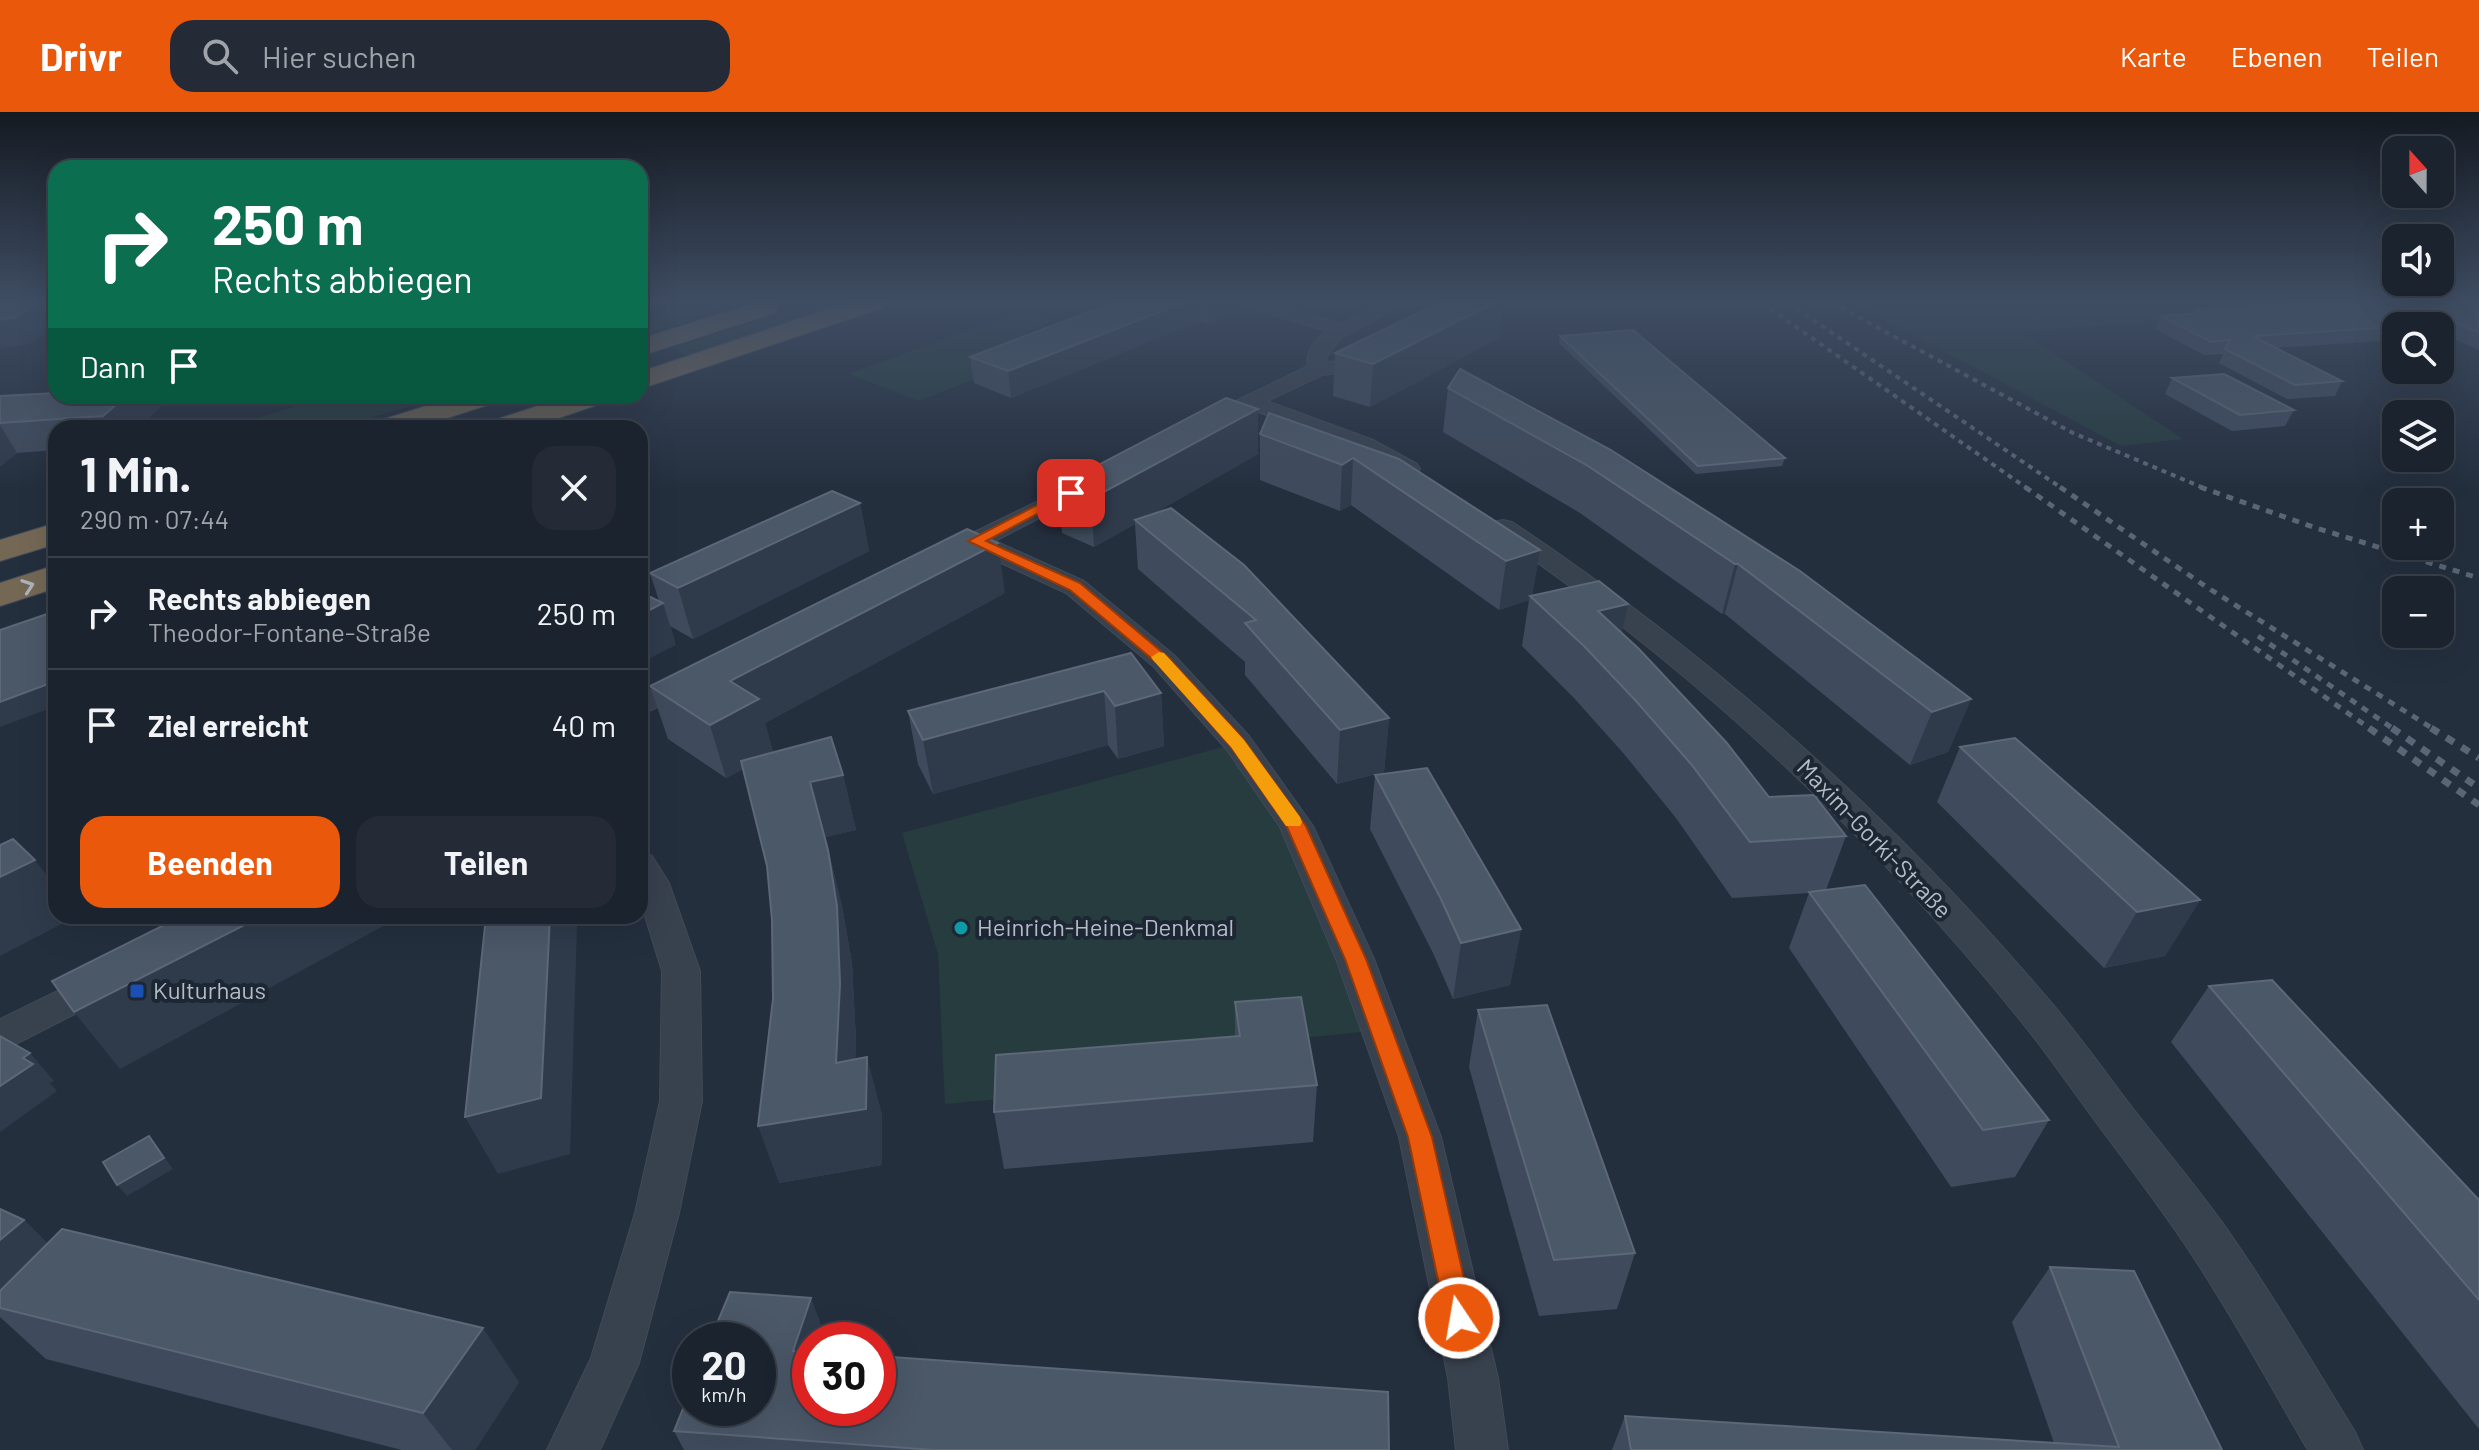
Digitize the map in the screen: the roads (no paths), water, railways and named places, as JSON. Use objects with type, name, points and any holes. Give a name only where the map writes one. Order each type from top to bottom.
[{"type":"highway","points":[[648,378],[686,365]]},
{"type":"highway","points":[[411,420],[462,404]]},
{"type":"highway","points":[[524,420],[572,404]]},
{"type":"highway","points":[[0,551],[48,536]]},
{"type":"highway","points":[[0,595],[48,579]]},
{"type":"street","points":[[1216,419],[1318,369],[1360,365]]},
{"type":"street","points":[[1250,402],[1365,445],[1437,485]]},
{"type":"street","points":[[933,562],[1124,466]]},
{"type":"street","name":"Maxim-Gorki-Straße","points":[[1475,509],[1538,549],[1674,653],[1830,789],[1930,894],[2038,1014],[2208,1239],[2337,1450]]},
{"type":"street","points":[[975,541],[1075,587],[1164,661],[1238,743],[1296,826],[1355,959],[1420,1137],[1473,1378],[1482,1450]]},
{"type":"street","points":[[648,702],[710,672]]},
{"type":"street","points":[[573,1450],[614,1363],[657,1213],[681,1101],[681,971],[648,877]]},
{"type":"street","points":[[0,1037],[136,965]]},
{"type":"railway","points":[[1851,365],[2028,489]]},
{"type":"railway","points":[[1880,365],[2063,489]]},
{"type":"railway","points":[[1948,365],[2073,433],[2206,489]]},
{"type":"railway","points":[[2025,487],[2372,730]]},
{"type":"railway","points":[[2060,487],[2208,588],[2435,730]]},
{"type":"railway","points":[[2200,487],[2316,528],[2479,578]]},
{"type":"railway","points":[[2258,636],[2395,730]]},
{"type":"railway","points":[[2369,728],[2479,805]]},
{"type":"railway","points":[[2392,728],[2479,788]]},
{"type":"railway","points":[[2431,728],[2479,758]]},
{"type":"place","name":"Heinrich-Heine-Denkmal","points":[[961,928]]},
{"type":"place","name":"Kulturhaus","points":[[137,991]]}]
